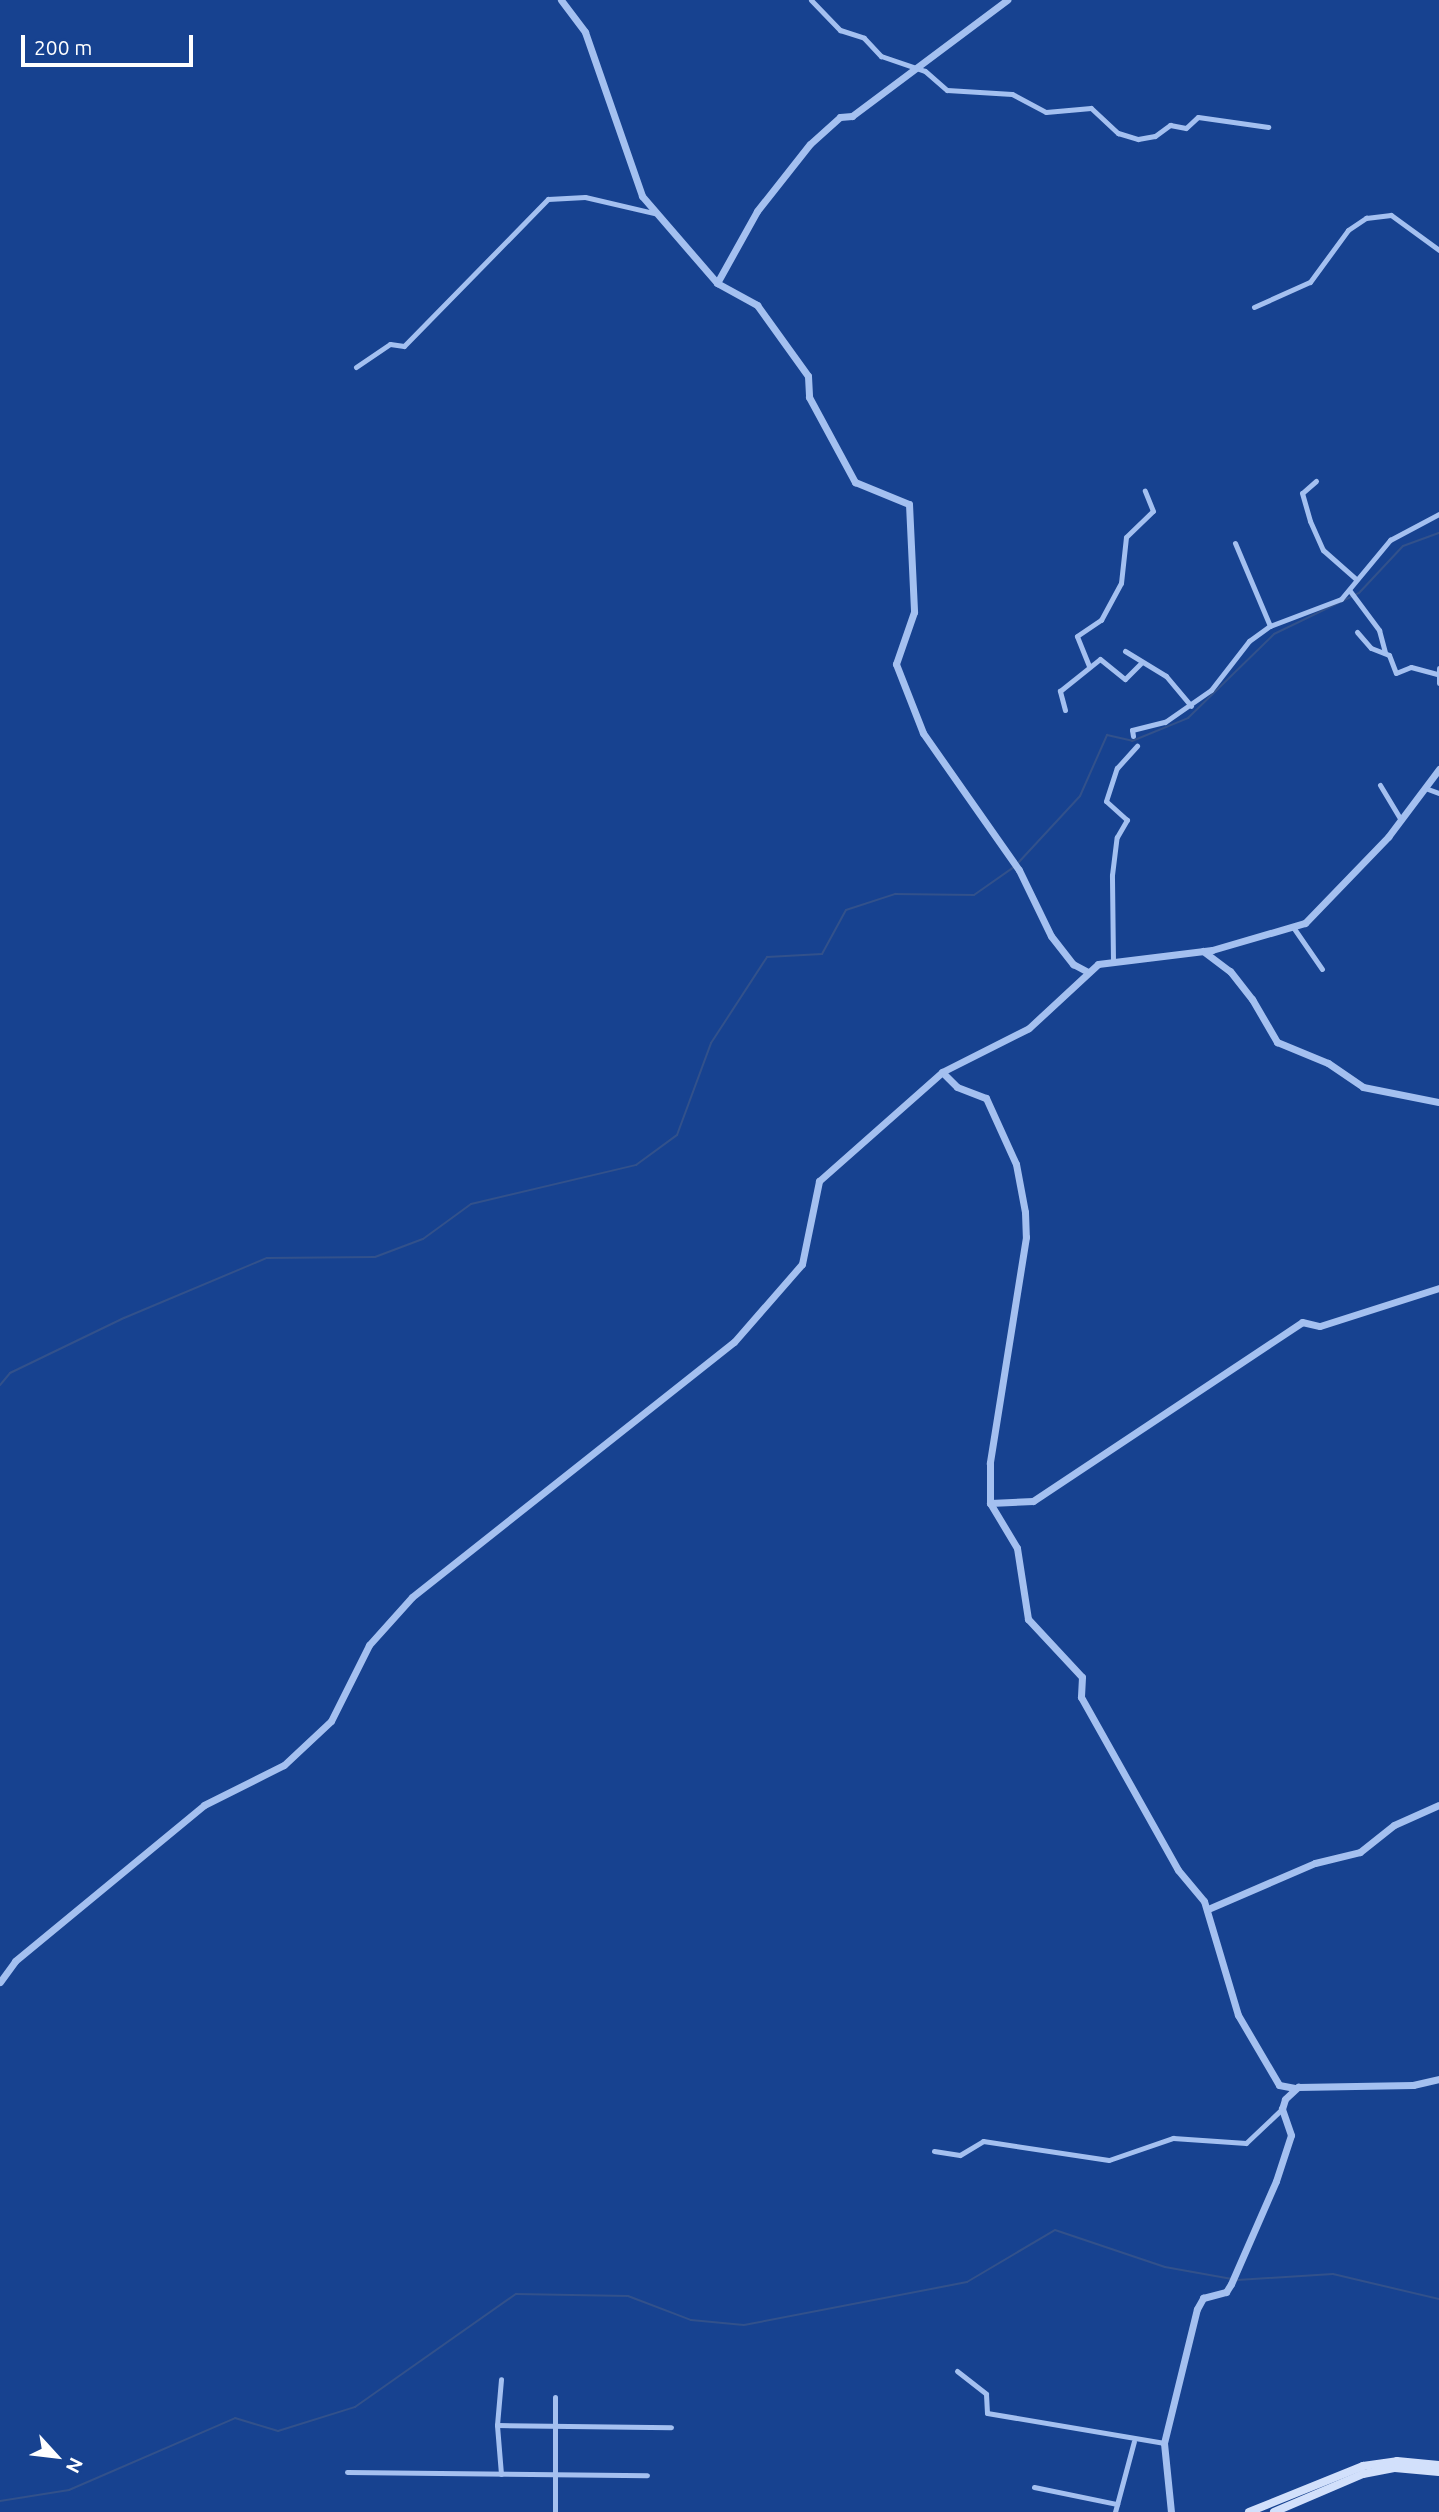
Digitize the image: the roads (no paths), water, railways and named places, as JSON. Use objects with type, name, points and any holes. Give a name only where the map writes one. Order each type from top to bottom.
[{"type":"main road","points":[[1249,2512],[1363,2466],[1396,2461],[1439,2465]]},
{"type":"main road","points":[[1274,2512],[1363,2474],[1395,2468],[1439,2472]]},
{"type":"street","points":[[561,0],[585,32],[642,196],[717,283],[757,305],[808,376],[809,397],[855,482],[909,504],[914,612],[896,664],[923,733],[1016,866],[1051,936],[1073,964],[1088,972]]},
{"type":"street","points":[[811,0],[840,30],[915,69],[947,90],[1012,94],[1046,112],[1091,108],[1118,133],[1138,139],[1155,136],[1170,125],[1186,128],[1198,117],[1268,127]]},
{"type":"street","points":[[717,283],[757,211],[810,144],[840,117],[852,116],[1007,0]]},
{"type":"street","points":[[356,367],[390,344],[404,346],[548,199],[585,197],[654,213]]},
{"type":"street","points":[[1254,307],[1310,282],[1348,230],[1366,218],[1391,215],[1439,250]]},
{"type":"street","points":[[1316,481],[1302,493],[1310,521],[1323,550],[1356,579]]},
{"type":"street","points":[[1089,666],[1077,636],[1101,620],[1121,583],[1126,537],[1153,511],[1145,491]]},
{"type":"street","points":[[1133,736],[1132,730],[1165,722],[1211,690],[1249,641],[1270,626],[1351,593],[1356,579],[1390,540],[1439,514]]},
{"type":"street","points":[[1236,543],[1270,626]]},
{"type":"street","points":[[1351,593],[1379,630],[1385,652],[1396,673],[1411,667],[1438,671],[1439,683]]},
{"type":"street","points":[[1357,632],[1371,648],[1385,652]]},
{"type":"street","points":[[1125,651],[1140,663],[1166,677],[1191,706]]},
{"type":"street","points":[[1065,710],[1060,691],[1100,659],[1125,679],[1140,663]]},
{"type":"street","points":[[1113,961],[1112,875],[1117,837],[1127,820],[1106,801],[1117,768],[1137,746]]},
{"type":"street","points":[[0,1982],[15,1961],[204,1805],[285,1765],[331,1721],[369,1645],[412,1597],[734,1342],[802,1264],[818,1181],[942,1072],[1029,1028],[1088,972],[1113,961],[1202,951],[1293,927],[1319,914],[1401,820],[1439,769]]},
{"type":"street","points":[[1380,786],[1401,820]]},
{"type":"street","points":[[1425,788],[1439,793]]},
{"type":"street","points":[[1293,927],[1322,969]]},
{"type":"street","points":[[1202,951],[1230,971],[1277,1042],[1328,1063],[1363,1087],[1439,1102]]},
{"type":"street","points":[[942,1072],[957,1087],[986,1098],[1016,1164],[1025,1212],[1026,1237],[990,1463],[990,1503],[1017,1548],[1028,1619],[1082,1677],[1081,1697],[1178,1870],[1208,1909],[1238,2015],[1279,2085],[1295,2088],[1413,2085],[1439,2078]]},
{"type":"street","points":[[990,1503],[1032,1501],[1302,1322],[1320,1326],[1439,1288]]},
{"type":"street","points":[[1208,1909],[1315,1863],[1360,1852],[1394,1825],[1439,1805]]},
{"type":"street","points":[[934,2151],[960,2155],[983,2141],[1109,2160],[1173,2138],[1245,2143],[1282,2109],[1295,2088]]},
{"type":"street","points":[[1171,2512],[1164,2443],[1197,2309],[1203,2298],[1226,2292],[1276,2181],[1291,2135],[1282,2109]]},
{"type":"street","points":[[957,2371],[986,2394],[987,2413],[1134,2441],[1164,2443]]},
{"type":"street","points":[[501,2379],[497,2425],[501,2474]]},
{"type":"street","points":[[555,2397],[555,2512]]},
{"type":"street","points":[[497,2425],[671,2427]]},
{"type":"street","points":[[1115,2512],[1134,2441]]},
{"type":"street","points":[[347,2472],[647,2475]]},
{"type":"street","points":[[1034,2487],[1117,2504]]},
{"type":"waterway","points":[[1018,863],[1080,796],[1107,735],[1132,741],[1188,718],[1274,634],[1359,593],[1403,546],[1439,533]]},
{"type":"waterway","points":[[0,1385],[10,1373],[124,1318],[267,1258],[375,1257],[423,1239],[471,1204],[636,1165],[677,1135],[711,1043],[767,957],[822,954],[846,910],[895,894],[974,895],[1014,867]]},
{"type":"waterway","points":[[0,2501],[69,2490],[235,2418],[278,2431],[355,2407],[516,2294],[628,2296],[691,2320],[744,2325],[967,2282],[1055,2230],[1165,2267],[1232,2279]]},
{"type":"waterway","points":[[1237,2280],[1333,2274],[1439,2299]]}]
